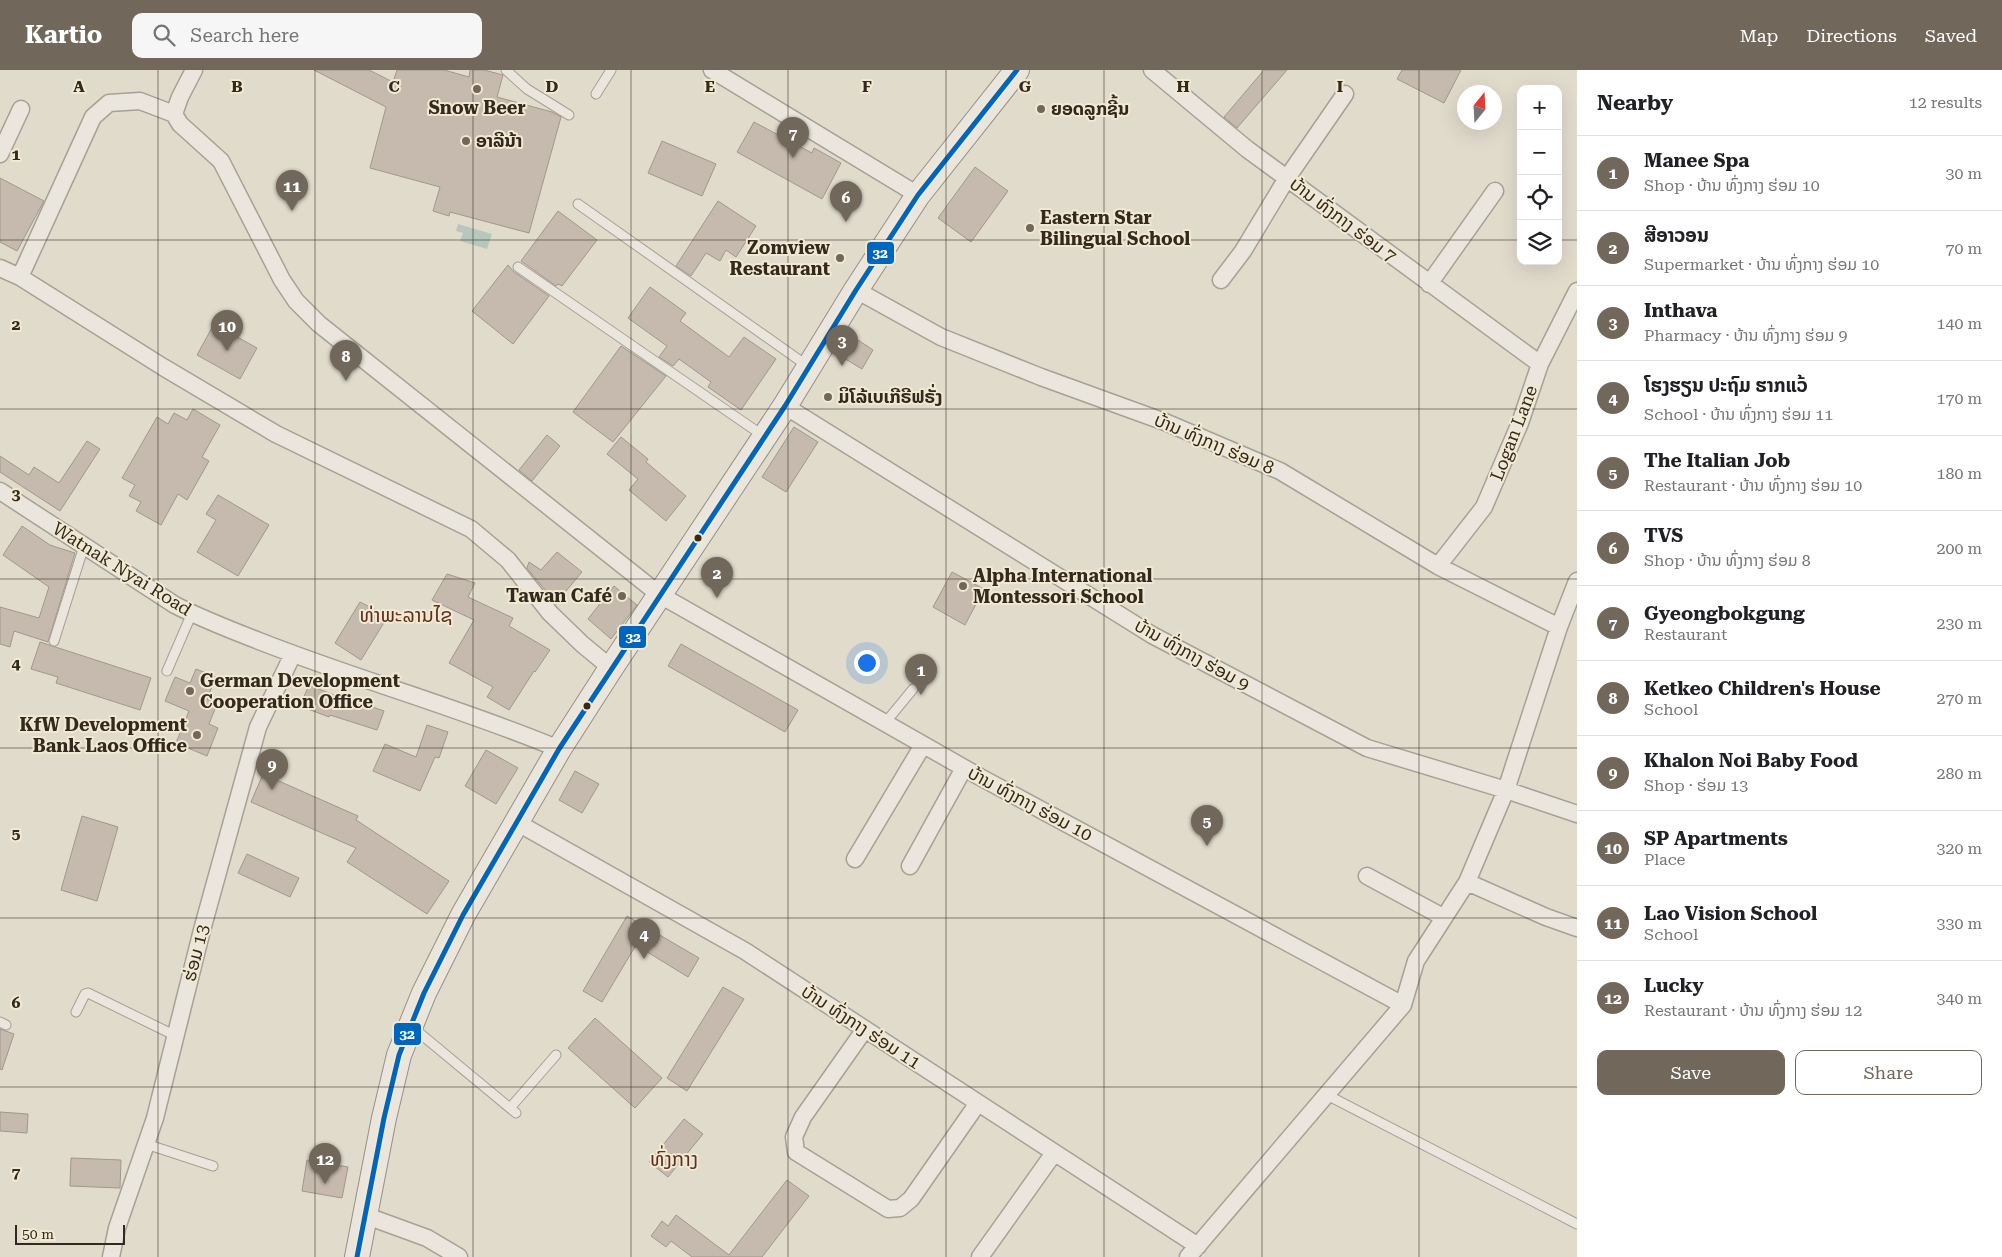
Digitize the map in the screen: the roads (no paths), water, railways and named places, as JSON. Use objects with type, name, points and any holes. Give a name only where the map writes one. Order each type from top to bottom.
[{"type":"street","points":[[20,277],[93,117],[109,103],[140,101],[174,114],[180,97],[194,70]]},
{"type":"street","points":[[712,70],[918,195]]},
{"type":"street","points":[[357,1257],[384,1118],[399,1055],[424,992],[463,915],[516,822],[611,668],[765,437],[856,290],[918,195],[1017,70]]},
{"type":"street","name":"ບ້ານ ທົ່ງກາງ ຮ່ອມ 7","points":[[1152,70],[1251,144],[1287,178],[1540,364]]},
{"type":"street","points":[[1221,280],[1243,251],[1287,178],[1345,94]]},
{"type":"street","points":[[0,154],[21,109]]},
{"type":"street","name":"ບ້ານ ທົ່ງກາງ ຮ່ອມ 10","points":[[174,114],[180,124],[221,161],[282,280],[296,301],[319,324],[660,595],[964,768],[1403,1005]]},
{"type":"street","points":[[1429,284],[1495,191]]},
{"type":"street","points":[[0,268],[20,277],[163,367],[276,434],[471,529],[508,560],[550,613],[582,644],[611,668]]},
{"type":"street","name":"ບ້ານ ທົ່ງກາງ ຮ່ອມ 8","points":[[856,290],[940,337],[1041,377],[1165,422],[1280,471],[1438,566],[1559,627]]},
{"type":"street","name":"Logan Lane","points":[[1438,566],[1484,507],[1520,423],[1540,364],[1577,291]]},
{"type":"street","name":"ບ້ານ ທົ່ງກາງ ຮ່ອມ 9","points":[[785,406],[1160,639],[1367,748],[1506,790],[1577,814]]},
{"type":"street","name":"Watnak Nyai Road","points":[[0,491],[175,606],[293,654],[514,730],[560,749]]},
{"type":"street","points":[[1193,1252],[1403,1005],[1416,961],[1467,882],[1506,790],[1559,627],[1577,581]]},
{"type":"street","name":"ຮ່ອມ 13","points":[[111,1257],[117,1228],[155,1118],[202,930],[258,727],[293,654]]},
{"type":"street","points":[[855,859],[923,745]]},
{"type":"street","points":[[910,866],[964,768]]},
{"type":"street","name":"ບ້ານ ທົ່ງກາງ ຮ່ອມ 11","points":[[516,822],[745,951],[1054,1153],[1193,1252]]},
{"type":"street","points":[[1368,876],[1443,917]]},
{"type":"street","points":[[1467,882],[1546,917],[1577,928]]},
{"type":"street","points":[[865,1029],[803,1117],[794,1137],[796,1152],[888,1209],[900,1208],[911,1199],[978,1103]]},
{"type":"street","points":[[980,1257],[1054,1153]]},
{"type":"street","points":[[364,1215],[427,1238],[459,1257]]},
{"type":"lane","points":[[506,70],[527,89],[569,114]]},
{"type":"lane","points":[[596,94],[612,70]]},
{"type":"lane","points":[[578,204],[809,367]]},
{"type":"lane","points":[[518,266],[765,437]]},
{"type":"lane","points":[[54,641],[84,546]]},
{"type":"lane","points":[[167,671],[192,613]]},
{"type":"lane","points":[[885,723],[913,689]]},
{"type":"lane","points":[[76,1012],[85,994],[88,993],[176,1036]]},
{"type":"lane","points":[[411,1026],[513,1111],[556,1055]]},
{"type":"lane","points":[[1327,1095],[1577,1224]]},
{"type":"lane","points":[[146,1144],[213,1166]]},
{"type":"place","name":"Snow Beer","points":[[477,89]]},
{"type":"place","name":"ຍອດລູກຊີ້ນ","points":[[1041,109]]},
{"type":"place","name":"ອາລີນ້າ","points":[[466,141]]},
{"type":"place","name":"Gyeongbokgung","points":[[793,158]]},
{"type":"place","name":"Lao Vision School","points":[[292,211]]},
{"type":"place","name":"TVS","points":[[846,222]]},
{"type":"place","name":"Eastern Star Bilingual School","points":[[1030,228]]},
{"type":"place","name":"Zomview Restaurant","points":[[840,258]]},
{"type":"place","name":"SP Apartments","points":[[227,351]]},
{"type":"place","name":"Inthava","points":[[842,366]]},
{"type":"place","name":"Ketkeo Children's House","points":[[346,381]]},
{"type":"place","name":"ມິໂລ້ເບເກີຣີຟຣັ່ງ","points":[[828,397]]},
{"type":"place","name":"Alpha International Montessori School","points":[[963,586]]},
{"type":"place","name":"Tawan Café","points":[[622,596]]},
{"type":"place","name":"ສີອາວອນ","points":[[717,598]]},
{"type":"place","name":"German Development Cooperation Office","points":[[190,691]]},
{"type":"place","name":"Manee Spa","points":[[921,695]]},
{"type":"place","name":"KfW Development Bank Laos Office","points":[[197,735]]},
{"type":"place","name":"Khalon Noi Baby Food","points":[[272,790]]},
{"type":"place","name":"The Italian Job","points":[[1207,846]]},
{"type":"place","name":"ໂຮງຮຽນ ປະຖົມ ຮາກແ້ວ","points":[[644,959]]},
{"type":"place","name":"Lucky","points":[[325,1184]]},
{"type":"district","name":"ທ່າພະລານໄຊ","points":[[406,615]]},
{"type":"district","name":"ທົ່ງກາງ","points":[[674,1159]]}]
